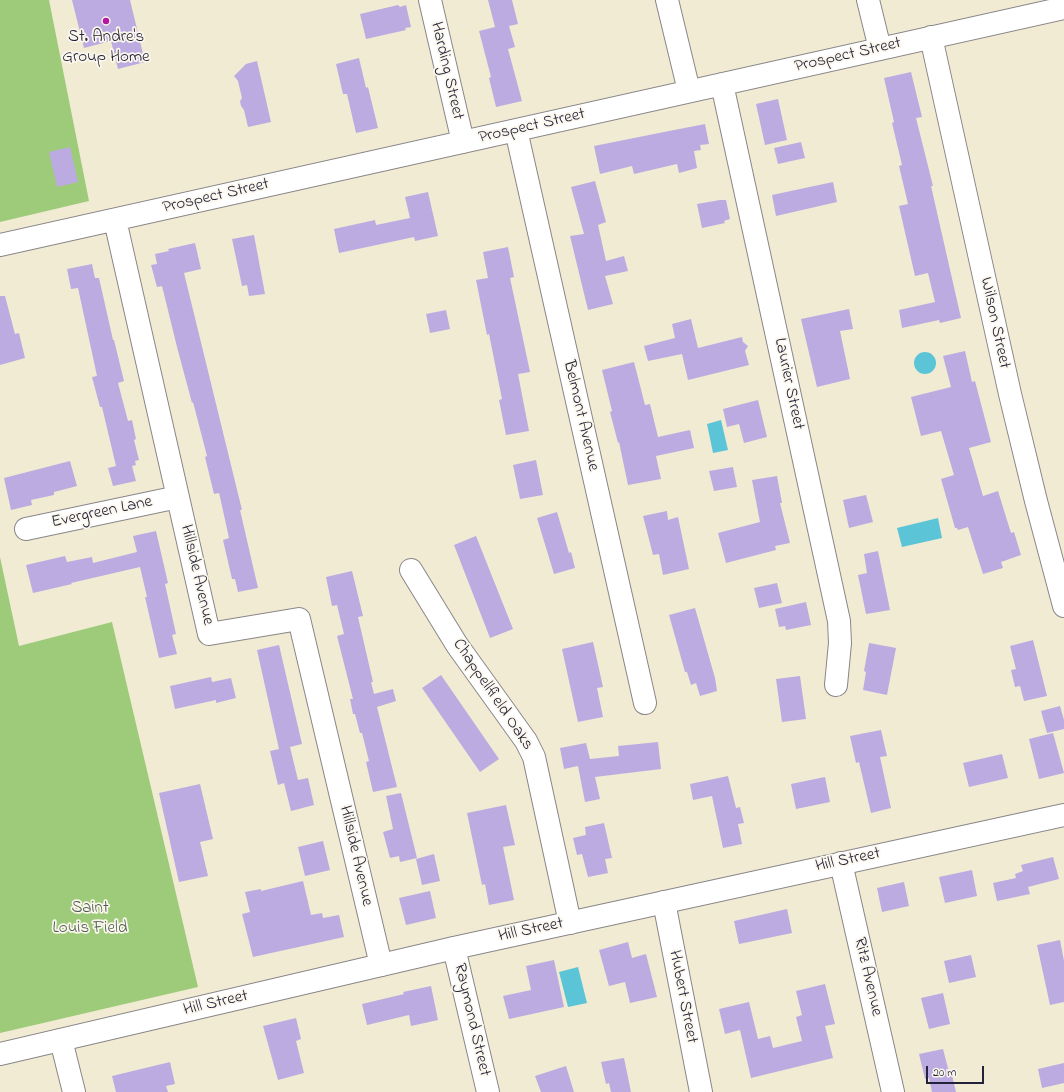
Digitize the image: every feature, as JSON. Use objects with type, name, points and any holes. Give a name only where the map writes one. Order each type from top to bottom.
[{"type":"street","name":"Harding Street","points":[[430,0],[463,142]]},
{"type":"street","points":[[667,0],[689,92]]},
{"type":"street","points":[[868,0],[880,49]]},
{"type":"street","name":"Prospect Street","points":[[0,245],[931,38],[1061,5]]},
{"type":"street","name":"Wilson Street","points":[[931,38],[1010,394],[1036,501],[1064,606]]},
{"type":"street","name":"Laurier Street","points":[[722,84],[840,621],[840,643],[836,685]]},
{"type":"street","name":"Belmont Avenue","points":[[516,130],[644,703]]},
{"type":"street","name":"Hillside Avenue","points":[[114,220],[209,634],[299,619],[381,965]]},
{"type":"street","name":"Evergreen Lane","points":[[26,529],[178,497]]},
{"type":"street","name":"Chappellfield Oaks","points":[[411,570],[457,644],[526,741],[534,757],[570,923]]},
{"type":"street","name":"Hill Street","points":[[0,1054],[454,948],[1064,815]]},
{"type":"street","name":"Ritz Avenue","points":[[841,863],[893,1092]]},
{"type":"street","name":"Hubert Street","points":[[664,902],[700,1092]]},
{"type":"street","name":"Raymond Street","points":[[454,948],[488,1092]]},
{"type":"street","points":[[61,1040],[74,1092]]},
{"type":"green space","points":[[0,0],[49,0],[89,201],[0,222]]},
{"type":"green space","name":"Saint Louis Field","points":[[0,557],[19,646],[112,622],[198,987],[0,1033]]},
{"type":"water","points":[[921,352],[929,352],[936,359],[936,367],[929,374],[921,374],[914,367],[914,359]]},
{"type":"water","points":[[721,420],[728,450],[713,453],[707,424]]},
{"type":"water","points":[[938,518],[942,538],[902,547],[897,528]]},
{"type":"water","points":[[578,967],[587,1003],[568,1007],[559,972]]},
{"type":"building","name":"St. Andre's Group Home","points":[[72,0],[130,0],[145,62],[118,69],[111,41],[84,48]]},
{"type":"building","points":[[488,0],[512,0],[518,24],[509,26],[515,47],[508,49],[522,101],[496,107],[489,78],[491,77],[479,31],[495,27]]},
{"type":"building","points":[[398,5],[400,7],[406,5],[411,27],[405,28],[406,30],[366,39],[360,14]]},
{"type":"building","points":[[359,58],[378,128],[356,133],[347,94],[343,94],[336,64]]},
{"type":"building","points":[[257,61],[271,122],[248,127],[244,110],[241,106],[240,101],[242,98],[238,81],[234,76],[246,64]]},
{"type":"building","points":[[911,72],[922,117],[916,118],[933,186],[931,186],[961,318],[940,323],[939,320],[902,328],[899,310],[935,302],[928,273],[915,276],[899,206],[908,204],[899,166],[902,165],[892,123],[894,122],[884,78]]},
{"type":"building","points":[[778,99],[787,140],[765,145],[756,104]]},
{"type":"building","points":[[705,124],[709,144],[700,145],[701,150],[694,151],[697,168],[679,173],[677,164],[634,174],[632,166],[600,174],[594,146]]},
{"type":"building","points":[[801,142],[805,158],[778,164],[774,148]]},
{"type":"building","points":[[70,147],[78,182],[57,187],[49,152]]},
{"type":"building","points":[[595,181],[606,222],[598,225],[606,261],[624,256],[628,271],[605,276],[613,304],[588,310],[570,236],[584,234],[571,187]]},
{"type":"building","points":[[833,182],[837,202],[776,216],[772,195]]},
{"type":"building","points":[[428,192],[438,236],[415,241],[414,237],[339,253],[334,229],[375,220],[376,225],[410,218],[405,197]]},
{"type":"building","points":[[726,200],[730,219],[724,221],[725,223],[702,228],[697,204]]},
{"type":"building","points":[[254,235],[265,294],[249,296],[247,285],[242,286],[232,239]]},
{"type":"building","points":[[195,243],[201,269],[184,273],[242,510],[240,510],[258,588],[238,592],[235,579],[232,579],[223,540],[229,538],[219,493],[214,494],[205,457],[207,456],[162,286],[157,287],[151,265],[157,264],[155,254],[169,251],[168,249]]},
{"type":"building","points":[[508,247],[514,277],[510,278],[530,372],[518,374],[529,431],[506,435],[499,400],[502,399],[476,280],[488,278],[483,252]]},
{"type":"building","points":[[92,264],[95,278],[99,278],[124,381],[118,383],[128,421],[132,420],[136,439],[134,440],[139,460],[135,461],[136,465],[132,466],[136,481],[113,486],[108,468],[116,466],[102,407],[100,407],[92,377],[97,376],[78,288],[71,289],[67,269]]},
{"type":"building","points":[[0,296],[5,296],[15,334],[19,333],[25,358],[0,365]]},
{"type":"building","points":[[849,309],[853,329],[840,331],[850,379],[817,387],[801,319]]},
{"type":"building","points":[[446,310],[450,329],[430,333],[426,314]]},
{"type":"building","points":[[691,319],[698,348],[742,337],[743,342],[748,346],[745,351],[749,365],[688,380],[682,354],[648,361],[644,346],[675,338],[672,324]]},
{"type":"building","points":[[965,351],[972,382],[975,381],[991,442],[969,448],[983,496],[998,491],[1011,533],[1014,532],[1021,555],[1001,562],[1003,568],[983,574],[968,527],[958,530],[955,528],[941,479],[954,475],[941,431],[921,436],[911,397],[951,387],[943,356]]},
{"type":"building","points":[[634,362],[645,405],[650,404],[658,437],[690,430],[694,448],[656,456],[661,479],[628,485],[619,442],[618,443],[610,412],[612,411],[602,370]]},
{"type":"building","points":[[758,400],[767,437],[744,443],[739,424],[727,427],[723,409]]},
{"type":"building","points":[[536,460],[543,495],[520,499],[513,465]]},
{"type":"building","points":[[70,461],[77,486],[54,492],[54,495],[31,500],[32,505],[11,510],[4,478]]},
{"type":"building","points":[[733,467],[737,487],[714,491],[709,471]]},
{"type":"building","points":[[777,476],[782,503],[780,503],[790,543],[775,546],[776,550],[726,563],[718,533],[760,522],[752,480]]},
{"type":"building","points":[[866,495],[873,522],[849,528],[843,500]]},
{"type":"building","points":[[667,511],[668,520],[678,517],[689,569],[663,575],[659,554],[653,555],[643,516]]},
{"type":"building","points":[[557,512],[575,568],[554,574],[537,518]]},
{"type":"building","points":[[156,531],[168,583],[165,584],[176,634],[172,635],[177,654],[159,658],[145,597],[147,597],[140,567],[33,593],[26,565],[65,556],[67,562],[92,557],[93,563],[137,552],[133,536]]},
{"type":"building","points":[[476,536],[513,629],[490,638],[454,545]]},
{"type":"building","points":[[878,551],[890,610],[866,614],[858,575],[867,573],[864,554]]},
{"type":"building","points":[[352,571],[363,616],[358,617],[373,682],[371,682],[374,694],[393,689],[396,701],[377,707],[397,787],[373,792],[366,762],[369,761],[362,733],[360,733],[355,714],[353,714],[350,699],[353,699],[337,636],[344,634],[337,605],[332,606],[326,577]]},
{"type":"building","points":[[777,583],[782,603],[759,608],[754,588]]},
{"type":"building","points":[[806,602],[811,625],[786,630],[785,626],[779,627],[775,609]]},
{"type":"building","points":[[695,608],[715,678],[717,691],[700,696],[696,683],[691,685],[687,672],[685,672],[669,615]]},
{"type":"building","points":[[1033,640],[1047,696],[1024,701],[1020,686],[1015,687],[1011,670],[1016,669],[1010,646]]},
{"type":"building","points":[[593,642],[603,687],[597,688],[603,717],[578,722],[562,649]]},
{"type":"building","points":[[869,643],[896,648],[887,695],[863,690],[866,672],[864,671]]},
{"type":"building","points":[[279,645],[302,744],[290,747],[298,780],[308,778],[314,805],[291,811],[284,783],[278,785],[270,751],[279,749],[257,650]]},
{"type":"building","points":[[441,675],[499,759],[480,772],[422,688]]},
{"type":"building","points":[[800,676],[806,719],[782,722],[776,679]]},
{"type":"building","points":[[211,677],[212,682],[231,678],[236,698],[216,703],[216,700],[175,709],[170,686]]},
{"type":"building","points":[[1060,706],[1064,720],[1064,729],[1047,733],[1041,711]]},
{"type":"building","points":[[881,730],[887,756],[880,757],[891,808],[871,813],[859,762],[856,763],[850,736]]},
{"type":"building","points":[[1053,733],[1064,773],[1039,779],[1029,739]]},
{"type":"building","points":[[658,742],[661,769],[595,777],[600,799],[585,802],[578,766],[564,769],[560,748],[586,743],[590,759],[619,756],[618,746]]},
{"type":"building","points":[[1002,754],[1008,778],[969,787],[963,763]]},
{"type":"building","points":[[728,776],[736,808],[740,807],[744,823],[738,824],[742,844],[723,848],[712,796],[693,800],[690,784]]},
{"type":"building","points":[[825,777],[830,802],[796,809],[791,784]]},
{"type":"building","points":[[200,784],[213,839],[200,842],[208,876],[179,882],[159,793]]},
{"type":"building","points":[[401,793],[417,858],[400,862],[399,856],[390,858],[383,832],[393,829],[386,796]]},
{"type":"building","points":[[506,805],[515,845],[503,847],[514,900],[489,905],[485,884],[482,885],[467,813]]},
{"type":"building","points":[[604,823],[612,858],[605,859],[608,873],[588,877],[582,854],[577,855],[573,838],[586,835],[585,827]]},
{"type":"building","points":[[323,841],[330,870],[305,876],[298,847]]},
{"type":"building","points":[[434,854],[440,881],[422,885],[416,859]]},
{"type":"building","points":[[1053,857],[1059,879],[1028,887],[1030,894],[997,901],[993,883],[1016,878],[1015,874],[1023,871],[1021,865]]},
{"type":"building","points":[[972,870],[977,896],[945,903],[939,877]]},
{"type":"building","points":[[303,881],[311,915],[322,913],[323,918],[339,915],[344,937],[253,957],[242,914],[250,912],[245,892],[261,889],[261,891]]},
{"type":"building","points":[[904,882],[909,906],[882,912],[877,888]]},
{"type":"building","points":[[430,891],[436,918],[406,925],[399,898]]},
{"type":"building","points":[[787,909],[792,933],[739,944],[734,921]]},
{"type":"building","points":[[1060,940],[1064,961],[1064,1002],[1050,1005],[1037,945]]},
{"type":"building","points":[[628,942],[632,958],[646,954],[657,997],[630,1003],[625,982],[609,986],[599,950]]},
{"type":"building","points":[[971,955],[976,977],[949,983],[944,961]]},
{"type":"building","points":[[554,960],[564,1007],[509,1019],[503,996],[531,990],[526,966]]},
{"type":"building","points":[[825,984],[835,1024],[825,1026],[833,1058],[751,1078],[740,1030],[725,1034],[719,1009],[749,1002],[758,1039],[770,1036],[773,1048],[802,1041],[796,1017],[802,1015],[796,991]]},
{"type":"building","points":[[431,986],[438,1020],[411,1026],[409,1015],[367,1025],[362,1004],[404,994],[403,992]]},
{"type":"building","points":[[943,993],[950,1024],[929,1029],[921,998]]},
{"type":"building","points":[[296,1018],[301,1039],[296,1041],[304,1073],[278,1080],[263,1026]]},
{"type":"building","points":[[943,1049],[949,1072],[951,1071],[956,1092],[932,1092],[929,1078],[925,1079],[919,1054]]},
{"type":"building","points":[[624,1058],[631,1092],[611,1092],[609,1083],[606,1084],[601,1062]]},
{"type":"building","points":[[170,1062],[175,1084],[166,1086],[168,1092],[116,1092],[112,1076]]},
{"type":"building","points":[[1064,1063],[1064,1083],[1042,1088],[1038,1069]]},
{"type":"building","points":[[566,1066],[574,1092],[541,1092],[535,1076]]},
{"type":"place","name":"St. Andre's Group Home","points":[[106,21]]}]
